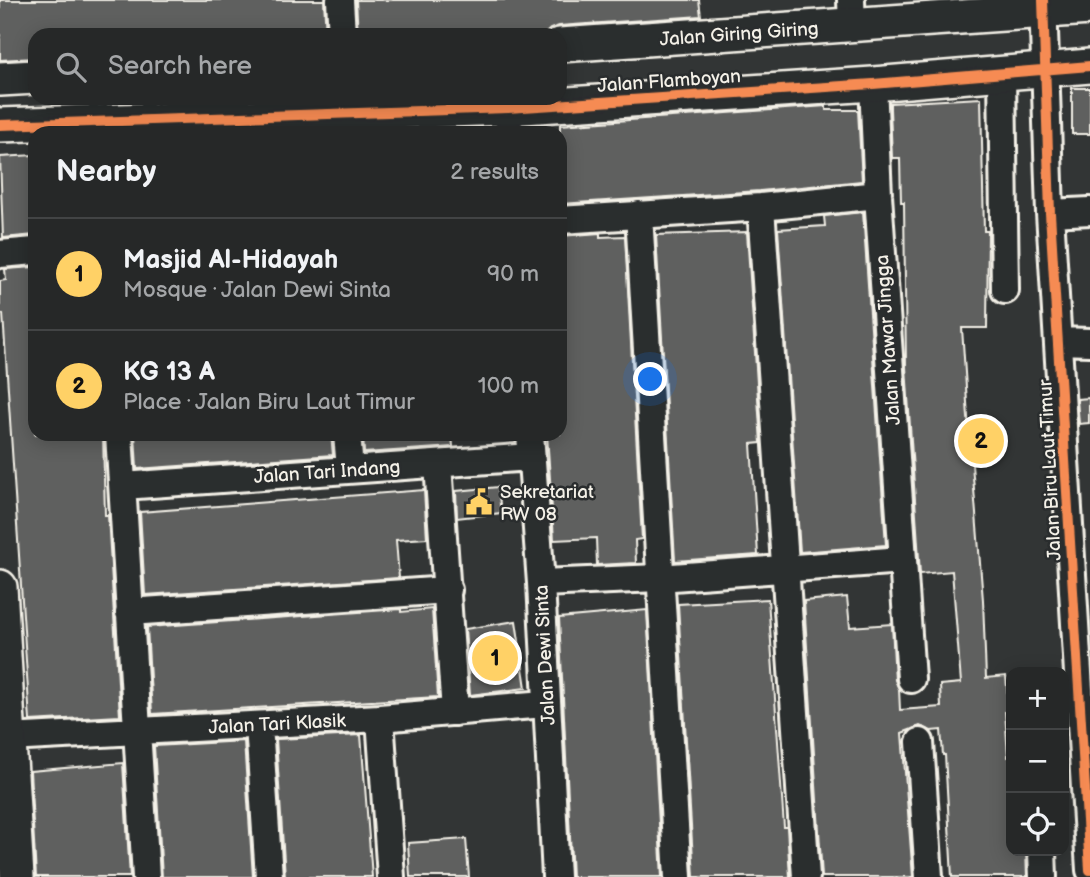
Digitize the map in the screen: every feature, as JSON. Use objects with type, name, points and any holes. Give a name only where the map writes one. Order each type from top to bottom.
[{"type":"street","points":[[340,0],[342,28]]},
{"type":"street","points":[[1004,290],[1023,71],[1043,5]]},
{"type":"street","name":"Jalan Giring Giring","points":[[567,45],[851,13],[998,9],[1043,5],[1090,8]]},
{"type":"street","name":"Jalan Flamboyan","points":[[0,125],[509,121],[873,90],[1023,71],[1090,66]]},
{"type":"street","name":"Jalan Biru Laut Timur","points":[[1023,71],[1050,213],[1058,341],[1079,493],[1090,870]]},
{"type":"street","points":[[0,79],[28,77]]},
{"type":"street","name":"Jalan Mawar Jingga","points":[[873,90],[890,561],[911,679]]},
{"type":"street","points":[[567,219],[761,207],[878,195]]},
{"type":"street","points":[[761,207],[806,877]]},
{"type":"street","points":[[1050,213],[1090,211]]},
{"type":"street","points":[[639,214],[678,877]]},
{"type":"street","points":[[0,254],[28,252]]},
{"type":"street","points":[[1058,341],[1090,342]]},
{"type":"street","points":[[120,441],[146,877]]},
{"type":"street","points":[[348,441],[350,469]]},
{"type":"street","name":"Jalan Tari Indang","points":[[123,486],[438,464],[530,445]]},
{"type":"street","name":"Jalan Dewi Sinta","points":[[530,445],[541,583],[545,704],[556,877]]},
{"type":"street","points":[[438,464],[455,712]]},
{"type":"street","points":[[541,583],[660,578],[890,561]]},
{"type":"street","points":[[0,587],[17,877]]},
{"type":"street","points":[[129,612],[448,590]]},
{"type":"street","name":"Jalan Tari Klasik","points":[[8,738],[380,718],[545,704]]},
{"type":"street","points":[[380,718],[391,877]]},
{"type":"street","points":[[259,725],[269,877]]},
{"type":"street","points":[[920,742],[929,877]]},
{"type":"street","points":[[1042,856],[1043,877]]},
{"type":"building","points":[[0,0],[324,0],[326,28],[28,28],[28,58],[0,60]]},
{"type":"building","points":[[356,0],[699,0],[701,16],[553,28],[358,28]]},
{"type":"building","points":[[1072,88],[1090,88],[1090,134],[1072,134]]},
{"type":"building","points":[[981,98],[984,231],[988,231],[987,328],[962,328],[969,432],[988,429],[990,450],[971,452],[983,600],[986,678],[1006,676],[1006,856],[1026,856],[1027,877],[952,877],[945,755],[941,730],[931,731],[920,726],[902,733],[913,877],[822,877],[804,601],[847,597],[850,627],[892,624],[895,680],[899,689],[900,710],[941,707],[940,685],[961,683],[952,571],[920,574],[906,367],[904,202],[901,202],[900,158],[892,158],[890,103]]},
{"type":"building","points":[[826,106],[826,110],[858,110],[862,181],[760,191],[567,204],[567,126],[560,125]]},
{"type":"building","points":[[28,155],[28,236],[3,238],[0,157]]},
{"type":"building","points":[[863,212],[886,545],[800,552],[778,229],[825,226],[824,216]]},
{"type":"building","points":[[747,232],[761,443],[751,444],[758,555],[675,561],[656,235]]},
{"type":"building","points":[[600,233],[600,237],[625,236],[642,539],[635,540],[636,563],[597,565],[596,538],[554,540],[547,441],[567,441],[567,235]]},
{"type":"building","points":[[28,267],[28,441],[103,441],[105,515],[108,515],[120,716],[30,721],[3,314],[0,314],[0,281],[6,280],[5,269]]},
{"type":"building","points":[[1089,398],[1089,423],[1079,424],[1077,399]]},
{"type":"building","points":[[135,441],[332,441],[333,455],[137,469]]},
{"type":"building","points":[[363,441],[453,441],[453,447],[364,453]]},
{"type":"building","name":"Sekretariat RW 08","points":[[498,487],[501,513],[457,518],[456,491]]},
{"type":"building","points":[[424,490],[427,538],[396,540],[399,578],[145,595],[140,512]]},
{"type":"building","points":[[768,599],[790,877],[694,877],[678,604]]},
{"type":"building","points":[[401,609],[401,612],[432,609],[438,697],[152,714],[147,627]]},
{"type":"building","points":[[647,610],[662,877],[572,877],[559,618]]},
{"type":"building","points":[[516,621],[526,688],[470,695],[465,629]]},
{"type":"building","points":[[361,735],[372,877],[285,877],[276,739]]},
{"type":"building","points":[[244,741],[253,877],[162,877],[154,746]]},
{"type":"building","points":[[123,763],[130,877],[36,877],[30,771]]},
{"type":"building","points":[[466,839],[469,877],[410,877],[408,843]]},
{"type":"cycle path","points":[[1043,0],[1050,213],[1090,870]]},
{"type":"cycle path","points":[[567,104],[873,84],[1090,66]]},
{"type":"cycle path","points":[[0,125],[554,105]]},
{"type":"place","name":"KG 13 A","points":[[981,441]]},
{"type":"place","name":"Sekretariat RW 08","points":[[479,502]]},
{"type":"place","name":"Masjid Al-Hidayah","points":[[495,658]]}]
